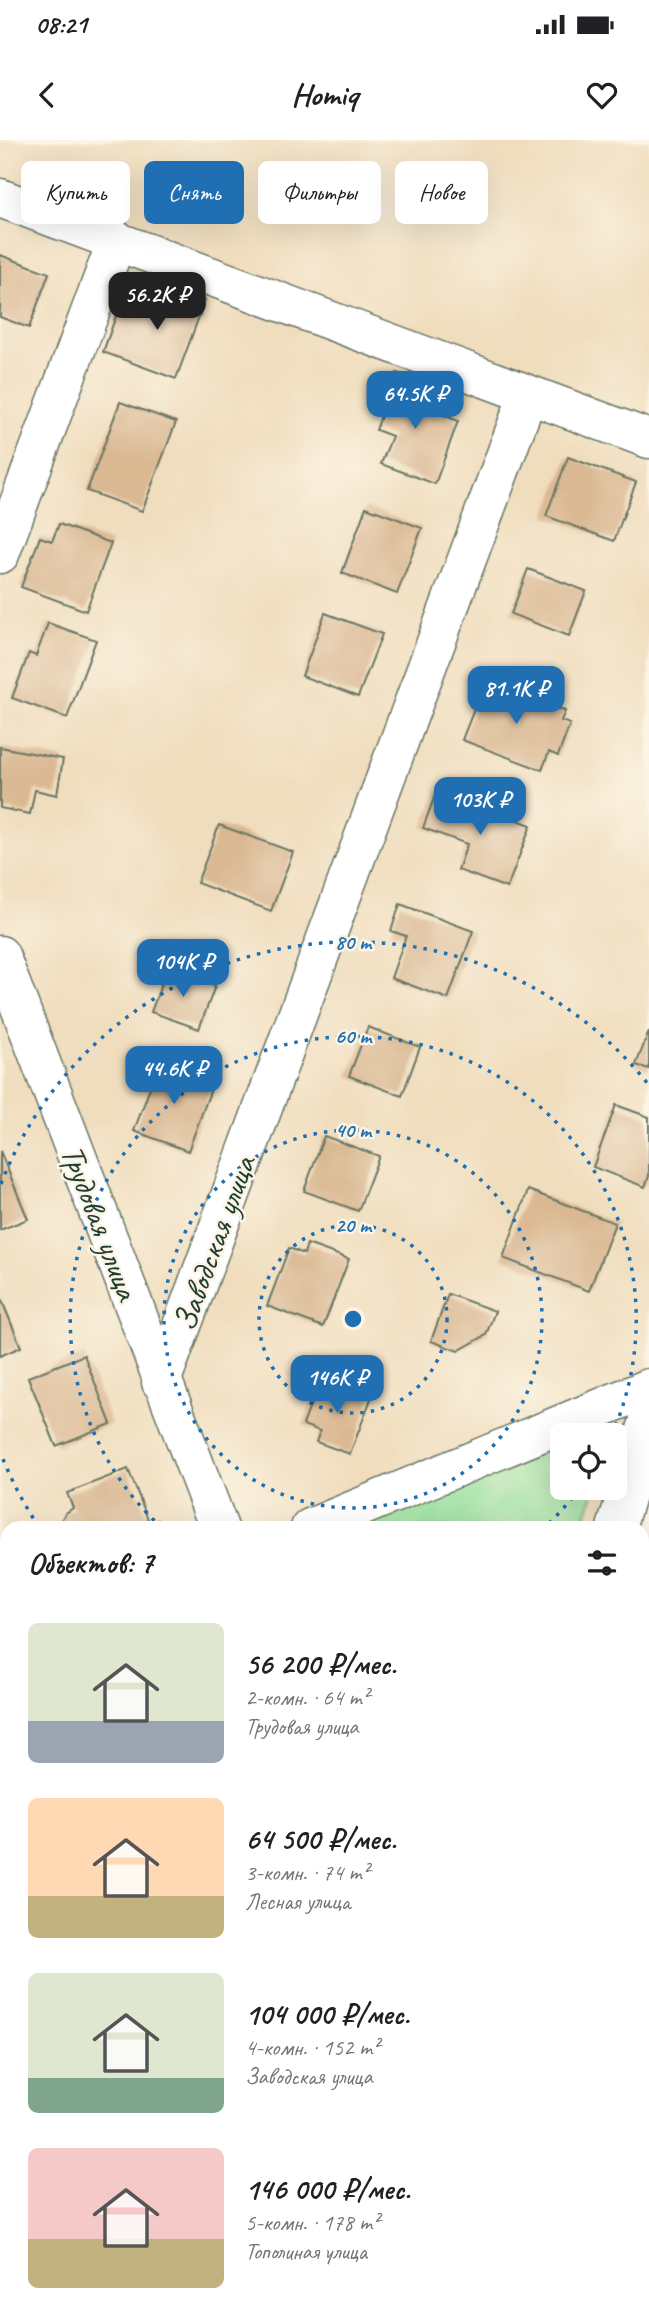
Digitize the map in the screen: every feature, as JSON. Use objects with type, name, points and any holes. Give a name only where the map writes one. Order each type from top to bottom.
[{"type":"street","points":[[0,198],[649,439]]},
{"type":"street","points":[[0,554],[117,240]]},
{"type":"street","name":"Заводская улица","points":[[161,1382],[528,395]]},
{"type":"street","name":"Трудовая улица","points":[[0,955],[216,1521]]},
{"type":"street","points":[[327,1521],[649,1388]]},
{"type":"street","points":[[617,1521],[649,1420]]},
{"type":"green space","points":[[550,1448],[550,1500],[592,1500],[584,1521],[367,1521]]},
{"type":"building","points":[[0,255],[49,273],[29,328],[0,317]]},
{"type":"building","points":[[160,283],[205,300],[176,379],[103,352],[120,305],[148,315]]},
{"type":"building","points":[[397,373],[434,387],[426,408],[458,421],[435,484],[381,464],[392,436],[376,430]]},
{"type":"building","points":[[120,402],[176,422],[142,511],[87,491]]},
{"type":"building","points":[[568,457],[636,482],[614,541],[546,516]]},
{"type":"building","points":[[366,507],[422,528],[397,594],[342,573]]},
{"type":"building","points":[[59,524],[111,543],[86,611],[21,587],[40,537],[52,541]]},
{"type":"building","points":[[528,569],[586,591],[569,636],[511,614]]},
{"type":"building","points":[[325,613],[382,634],[358,697],[302,676]]},
{"type":"building","points":[[48,623],[96,640],[67,718],[12,698],[29,653],[36,656]]},
{"type":"building","points":[[485,681],[565,711],[561,721],[570,724],[558,756],[549,752],[542,770],[462,740]]},
{"type":"building","points":[[0,747],[63,759],[57,795],[35,790],[30,814],[0,808]]},
{"type":"building","points":[[437,790],[531,825],[507,888],[458,870],[467,844],[423,828]]},
{"type":"building","points":[[219,825],[293,852],[271,911],[197,883]]},
{"type":"building","points":[[400,904],[473,931],[448,999],[391,978],[406,936],[391,931]]},
{"type":"building","points":[[167,969],[215,986],[199,1029],[151,1012]]},
{"type":"building","points":[[368,1027],[420,1047],[402,1096],[349,1076]]},
{"type":"building","points":[[649,1031],[649,1069],[636,1065]]},
{"type":"building","points":[[160,1061],[214,1081],[188,1151],[134,1131]]},
{"type":"building","points":[[616,1105],[649,1117],[649,1176],[645,1187],[593,1167]]},
{"type":"building","points":[[324,1136],[379,1156],[358,1211],[304,1191]]},
{"type":"building","points":[[0,1151],[28,1219],[0,1230]]},
{"type":"building","points":[[528,1190],[615,1223],[589,1291],[503,1258]]},
{"type":"building","points":[[307,1244],[349,1259],[323,1327],[267,1306],[289,1248],[304,1254]]},
{"type":"building","points":[[448,1294],[495,1311],[486,1335],[458,1351],[431,1341]]},
{"type":"building","points":[[0,1296],[21,1347],[0,1356]]},
{"type":"building","points":[[84,1355],[111,1424],[56,1446],[28,1377]]},
{"type":"building","points":[[321,1377],[372,1396],[350,1454],[316,1442],[320,1431],[303,1425]]},
{"type":"building","points":[[128,1469],[149,1521],[61,1521],[73,1508],[67,1493]]}]
